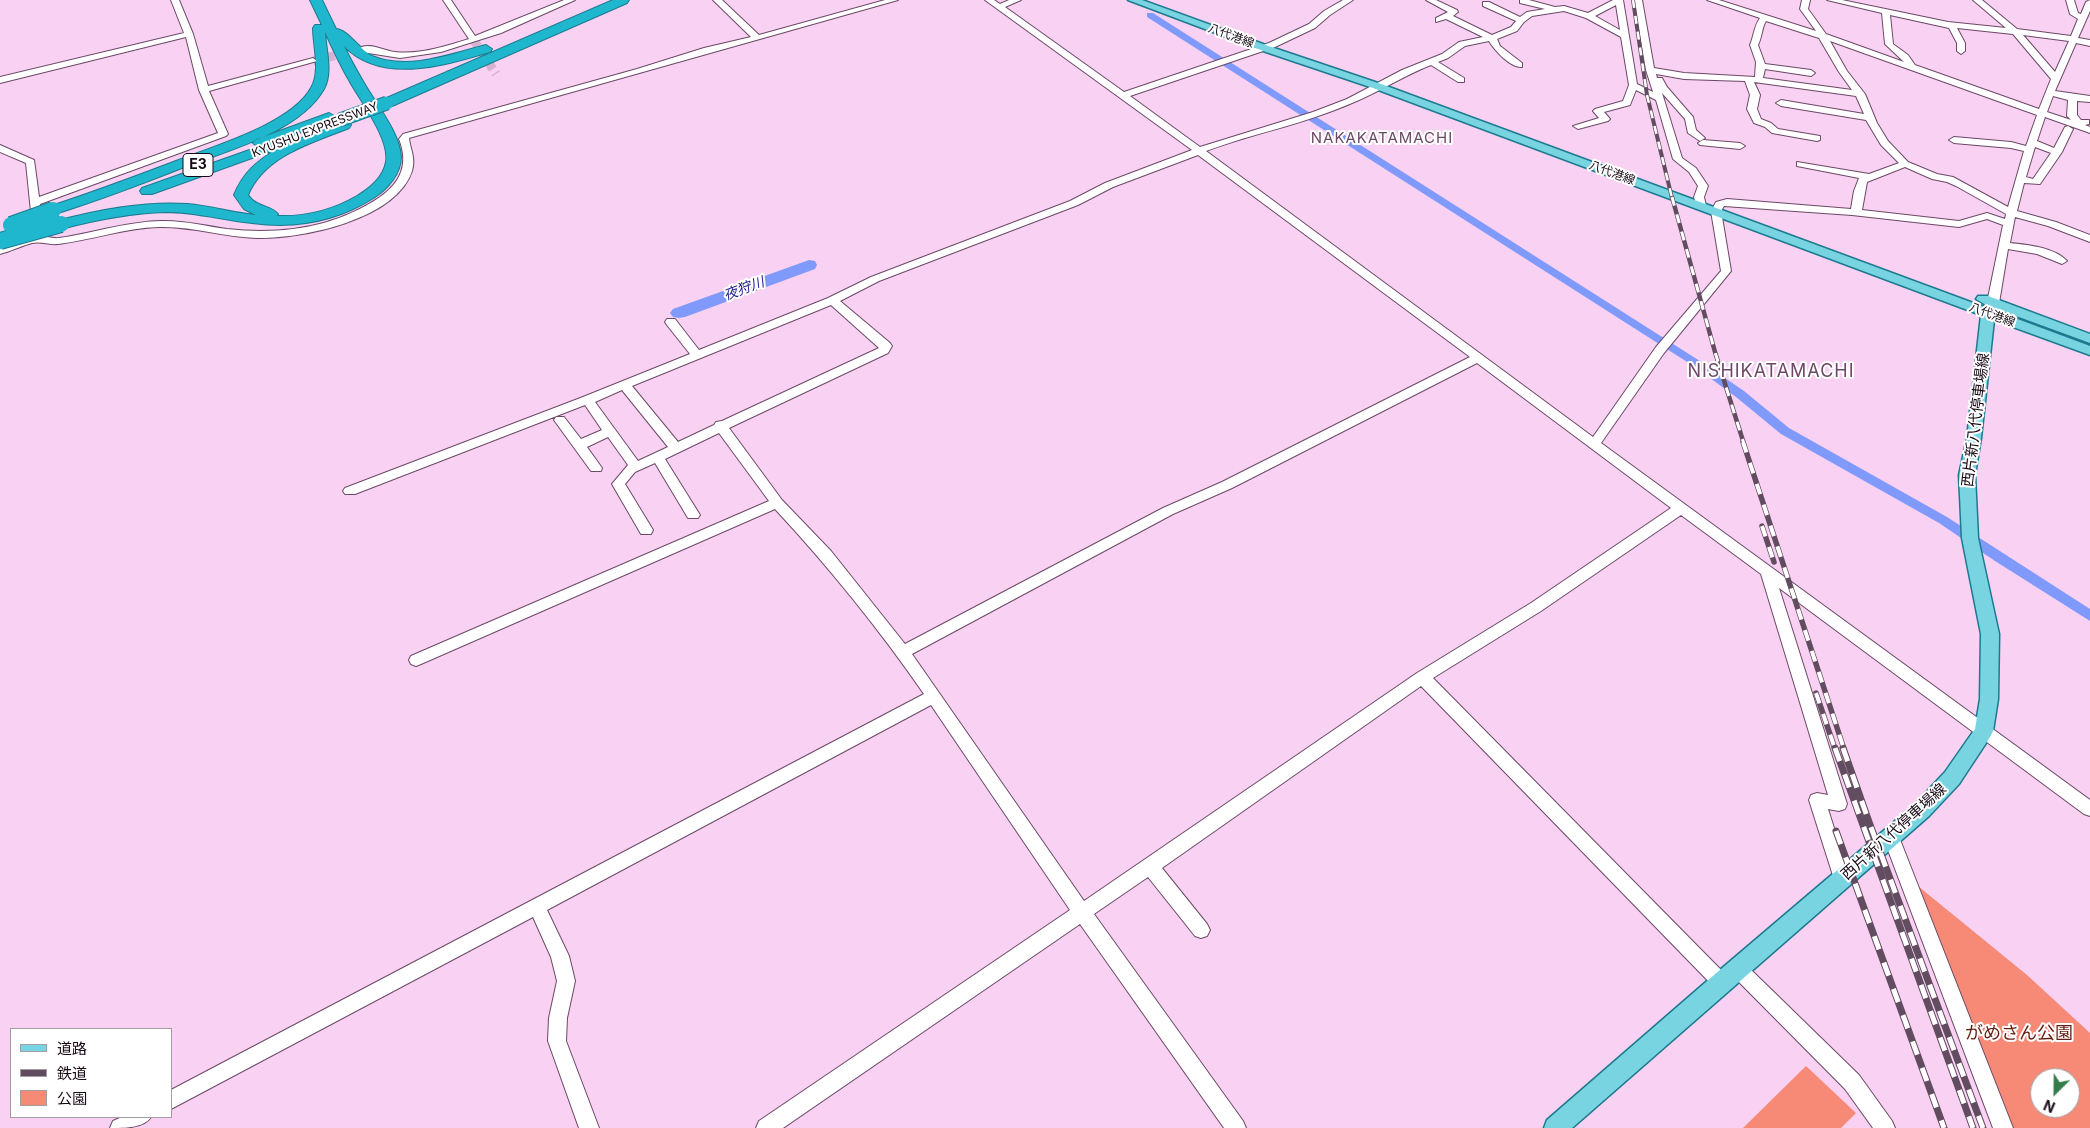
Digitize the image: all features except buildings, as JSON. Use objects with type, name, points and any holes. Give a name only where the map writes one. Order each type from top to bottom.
[{"type":"highway","points":[[57,217],[176,208],[205,210],[251,219],[298,221],[324,216],[344,208],[384,183],[390,173],[394,153],[381,124],[351,72],[323,25],[305,0]]},
{"type":"highway","points":[[316,0],[323,25],[382,152],[382,167],[375,181],[364,192],[334,207],[298,215],[270,214],[249,206],[241,195],[243,188],[246,180],[253,172],[292,147],[341,120],[386,102],[484,61],[622,0]]},
{"type":"highway","name":"KYUSHU EXPRESSWAY","points":[[386,102],[512,41],[606,0]]},
{"type":"highway","points":[[323,25],[367,58],[386,63],[432,62],[482,51],[512,41]]},
{"type":"highway","points":[[0,241],[135,182],[248,137],[296,111],[312,97],[321,79],[323,25]]},
{"type":"highway","name":"KYUSHU EXPRESSWAY","points":[[0,230],[57,217],[211,168],[341,120]]},
{"type":"main road","name":"八代港線","points":[[1133,0],[1380,84],[1700,201],[1990,308],[2090,351]]},
{"type":"main road","name":"八代港線","points":[[1148,0],[1268,46]]},
{"type":"main road","name":"八代港線","points":[[1990,308],[2090,338]]},
{"type":"main road","name":"西片新八代停車場線","points":[[1556,1128],[1737,968],[1922,810],[1952,778],[1984,731],[1989,699],[1990,634],[1970,538],[1967,474],[1990,308]]},
{"type":"street","points":[[35,202],[223,134],[204,90],[189,34],[175,0]]},
{"type":"street","points":[[447,0],[472,39]]},
{"type":"street","points":[[362,49],[370,48],[400,55],[424,53],[472,39],[571,0]]},
{"type":"street","points":[[717,0],[758,38]]},
{"type":"street","points":[[0,251],[38,238],[49,242],[96,231],[162,224],[191,225],[234,233],[261,235],[310,231],[354,216],[377,204],[394,191],[408,172],[411,163],[409,148],[404,139],[406,136],[640,71],[707,50],[758,38],[894,0]]},
{"type":"street","points":[[994,3],[1017,0]]},
{"type":"street","points":[[1331,0],[1346,2]]},
{"type":"street","points":[[1430,0],[1454,12],[1442,18],[1492,38],[1497,48],[1519,65]]},
{"type":"street","points":[[1564,8],[1570,0]]},
{"type":"street","points":[[1578,126],[1605,119],[1598,111],[1627,103],[1633,85],[1628,46],[1623,35],[1618,0],[1589,16]]},
{"type":"street","points":[[1638,0],[1652,70],[1678,159],[1692,170],[1703,186],[1700,201]]},
{"type":"street","points":[[1711,0],[1823,36],[2090,130]]},
{"type":"street","points":[[1806,0],[1804,9],[1860,94],[1870,118],[1884,143],[1905,164],[1926,174],[1949,179],[1960,184],[2010,212],[2052,224],[2090,239]]},
{"type":"street","points":[[1831,0],[1931,25],[2054,35],[2090,43]]},
{"type":"street","points":[[1977,0],[2017,32],[2057,80]]},
{"type":"street","points":[[2070,0],[2074,14],[2083,18]]},
{"type":"street","points":[[1524,1],[1552,9]]},
{"type":"street","points":[[1123,95],[1268,46],[1312,26],[1327,13],[1346,2]]},
{"type":"street","points":[[1990,308],[2010,212],[2031,146],[2042,114],[2090,2]]},
{"type":"street","points":[[994,3],[1123,95],[2090,809]]},
{"type":"street","points":[[1486,4],[1521,20]]},
{"type":"street","points":[[350,491],[587,400],[832,300],[875,279],[1074,204],[1092,192],[1212,146],[1316,114],[1445,56],[1462,44],[1492,38],[1530,14],[1564,8],[1589,16],[1623,35]]},
{"type":"street","points":[[1931,25],[1929,16],[1934,14],[1934,11]]},
{"type":"street","points":[[1886,13],[1889,44],[1910,61],[1911,68]]},
{"type":"street","points":[[1758,80],[1763,70],[1754,45],[1759,33],[1759,24],[1764,18]]},
{"type":"street","points":[[1952,26],[1961,43],[1961,50]]},
{"type":"street","points":[[0,80],[189,34]]},
{"type":"street","points":[[204,90],[313,61]]},
{"type":"street","points":[[1431,61],[1461,80]]},
{"type":"street","points":[[1762,66],[1811,73]]},
{"type":"street","points":[[1652,70],[1684,76],[1758,80],[1860,94]]},
{"type":"street","points":[[1652,70],[1663,88],[1690,118],[1691,131],[1701,141],[1740,146]]},
{"type":"street","points":[[1748,79],[1755,95],[1752,109],[1757,121],[1768,125],[1775,131],[1817,138]]},
{"type":"street","points":[[1633,85],[1660,99]]},
{"type":"street","points":[[2052,92],[2073,98],[2090,100]]},
{"type":"street","points":[[2073,98],[2072,116],[2079,122],[2090,122]]},
{"type":"street","points":[[1781,103],[1870,118]]},
{"type":"street","points":[[2021,179],[2036,182],[2057,152],[2068,129]]},
{"type":"street","points":[[1954,140],[2031,146],[2057,152]]},
{"type":"street","points":[[0,148],[31,162],[38,238]]},
{"type":"street","points":[[1800,164],[1868,177]]},
{"type":"street","points":[[1856,213],[1859,191],[1864,180],[1905,164]]},
{"type":"street","points":[[1594,444],[1664,346],[1718,278],[1726,271],[1718,208],[1727,202],[1959,224],[1987,216],[2008,223]]},
{"type":"street","points":[[2003,245],[2052,254],[2062,260]]},
{"type":"street","points":[[646,530],[618,484],[630,469],[884,350],[886,346],[832,300]]},
{"type":"street","points":[[671,322],[697,355]]},
{"type":"street","points":[[903,652],[1168,511],[1227,485],[1477,358]]},
{"type":"street","points":[[624,385],[676,447]]},
{"type":"street","points":[[587,400],[636,467]]},
{"type":"street","points":[[560,420],[596,468]]},
{"type":"street","points":[[720,426],[777,503],[826,555],[903,652],[1081,911],[1236,1128]]},
{"type":"street","points":[[579,445],[610,431]]},
{"type":"street","points":[[657,456],[693,515]]},
{"type":"street","points":[[416,660],[777,503]]},
{"type":"street","points":[[766,1128],[1081,911],[1150,866],[1422,676],[1536,608],[1681,508]]},
{"type":"street","points":[[1767,572],[1839,804],[1817,800],[1842,879]]},
{"type":"street","points":[[1422,676],[1721,982]]},
{"type":"street","points":[[172,1099],[386,985],[538,908],[934,696]]},
{"type":"street","points":[[1891,837],[2004,1128]]},
{"type":"street","points":[[1150,866],[1201,930]]},
{"type":"street","points":[[538,908],[560,956],[566,981],[558,1018],[557,1041],[589,1128]]},
{"type":"street","points":[[1737,968],[1852,1082],[1885,1128]]},
{"type":"street","points":[[120,1128],[139,1118]]},
{"type":"green space","name":"がめさん公園","points":[[1913,882],[2027,975],[2090,1033],[2090,1128],[2006,1128]]},
{"type":"green space","points":[[1806,1066],[1856,1113],[1841,1128],[1743,1128]]},
{"type":"waterway","points":[[1150,15],[1699,365],[1740,394],[1785,431],[1943,520],[2090,616]]},
{"type":"waterway","name":"夜狩川","points":[[679,313],[809,265]]},
{"type":"tunnel","points":[[473,39],[496,74]]},
{"type":"tunnel","points":[[313,61],[362,49]]},
{"type":"railway","points":[[1633,0],[1647,95],[1672,198]]},
{"type":"railway","points":[[1672,197],[1715,352],[1744,444]]},
{"type":"railway","points":[[1743,442],[1844,749]]},
{"type":"railway","points":[[1762,526],[1774,562]]},
{"type":"railway","points":[[1816,693],[1835,749]]},
{"type":"railway","points":[[1835,748],[1973,1128]]},
{"type":"railway","points":[[1843,748],[1983,1128]]},
{"type":"railway","points":[[1836,831],[1944,1128]]},
{"type":"district","name":"NAKAKATAMACHI","points":[[1382,138]]},
{"type":"district","name":"NISHIKATAMACHI","points":[[1771,372]]}]
